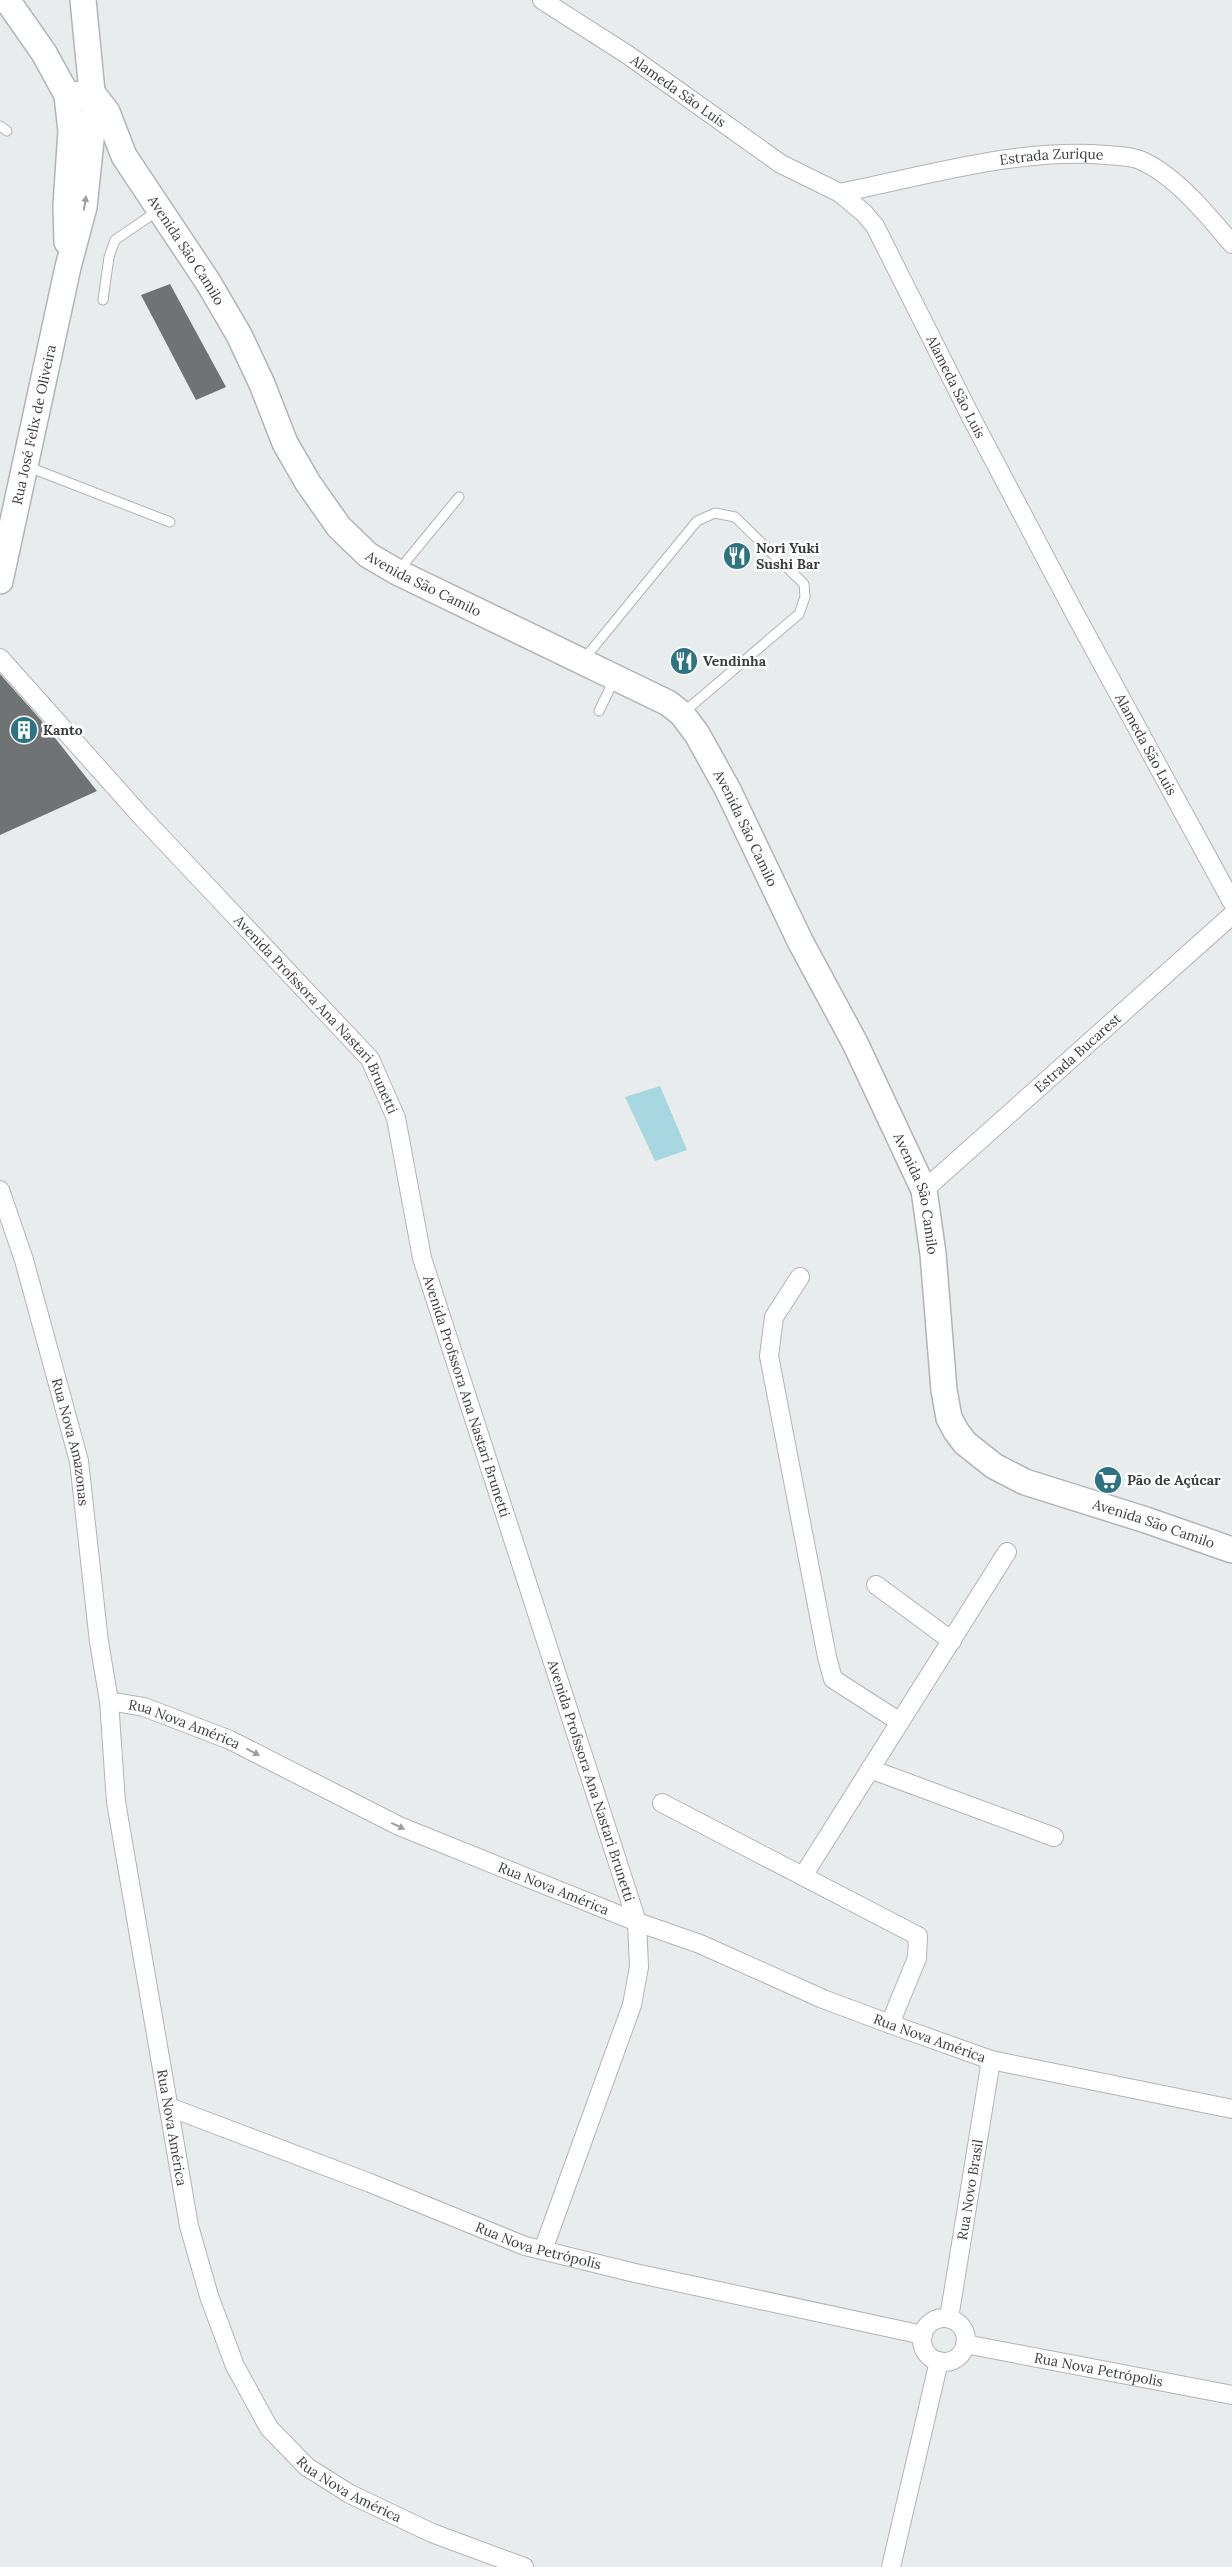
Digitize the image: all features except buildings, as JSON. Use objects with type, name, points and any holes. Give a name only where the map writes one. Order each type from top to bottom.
[{"type":"main road","points":[[7,0],[44,53],[67,95],[93,94]]},
{"type":"main road","name":"Rua José Felix de Oliveira","points":[[0,581],[68,268],[66,205],[82,132],[93,94],[83,0]]},
{"type":"main road","name":"Avenida São Camilo","points":[[93,94],[107,112],[124,156],[208,282],[239,335],[262,384],[285,443],[308,483],[345,532],[368,555],[397,572],[668,703],[682,714],[697,734],[728,790],[800,941],[855,1044],[924,1190],[934,1264],[944,1390],[949,1418],[965,1443],[994,1466],[1025,1482],[1146,1520],[1232,1550]]},
{"type":"main road","name":"Rua José Felix de Oliveira","points":[[67,95],[82,132]]},
{"type":"main road","name":"Avenida São Camilo","points":[[82,132],[106,141],[124,156]]},
{"type":"street","name":"Alameda São Luis","points":[[542,0],[628,55],[781,164],[840,193],[864,213],[875,226],[970,415],[1074,612],[1232,902]]},
{"type":"street","name":"Estrada Zurique","points":[[840,193],[1026,156],[1086,153],[1123,157],[1139,160],[1166,174],[1232,244]]},
{"type":"street","name":"Avenida Profssora Ana Nastari Brunetti","points":[[0,658],[141,816],[370,1058],[396,1118],[422,1258],[636,1922],[638,1966],[632,2005],[543,2250]]},
{"type":"street","name":"Estrada Bucarest","points":[[924,1190],[1232,915]]},
{"type":"street","name":"Rua Nova Amazonas","points":[[0,1190],[24,1260],[79,1461],[99,1642],[109,1701]]},
{"type":"street","points":[[800,1277],[774,1317],[769,1356],[827,1657],[833,1678],[900,1722]]},
{"type":"street","points":[[803,1876],[1007,1552]]},
{"type":"street","points":[[876,1585],[952,1640]]},
{"type":"street","name":"Rua Nova América","points":[[524,2567],[432,2533],[350,2494],[307,2467],[269,2428],[235,2366],[209,2296],[189,2226],[116,1802],[109,1701],[144,1707],[230,1740],[399,1826],[636,1922],[700,1944],[823,1999],[890,2024],[991,2060],[1232,2109]]},
{"type":"street","points":[[870,1769],[1054,1838]]},
{"type":"street","points":[[662,1804],[918,1936],[917,1958],[890,2024]]},
{"type":"street","name":"Rua Novo Brasil","points":[[949,2318],[991,2060]]},
{"type":"street","name":"Rua Nova Petrópolis","points":[[168,2107],[343,2173],[526,2246],[635,2273],[923,2336]]},
{"type":"street","points":[[949,2318],[961,2325],[966,2338],[966,2344],[956,2358],[939,2361],[926,2351],[922,2344],[923,2336],[926,2327],[932,2322],[949,2318]]},
{"type":"street","name":"Rua Nova Petrópolis","points":[[966,2344],[1232,2395]]},
{"type":"street","points":[[891,2567],[939,2361]]},
{"type":"lane","points":[[103,300],[109,257],[115,240],[160,210]]},
{"type":"lane","points":[[26,466],[170,522]]},
{"type":"lane","points":[[397,572],[459,497]]},
{"type":"lane","points":[[582,661],[697,521],[715,513],[735,517],[804,584],[805,597],[799,614],[682,714]]},
{"type":"lane","points":[[599,711],[616,677]]},
{"type":"shaded area","points":[[660,1086],[687,1150],[655,1161],[625,1097]]},
{"type":"place","name":"Nori Yuki Sushi Bar","points":[[737,556]]},
{"type":"place","name":"Vendinha","points":[[684,661]]},
{"type":"place","name":"Kanto","points":[[24,730]]},
{"type":"place","name":"Pão de Açúcar","points":[[1108,1480]]}]
